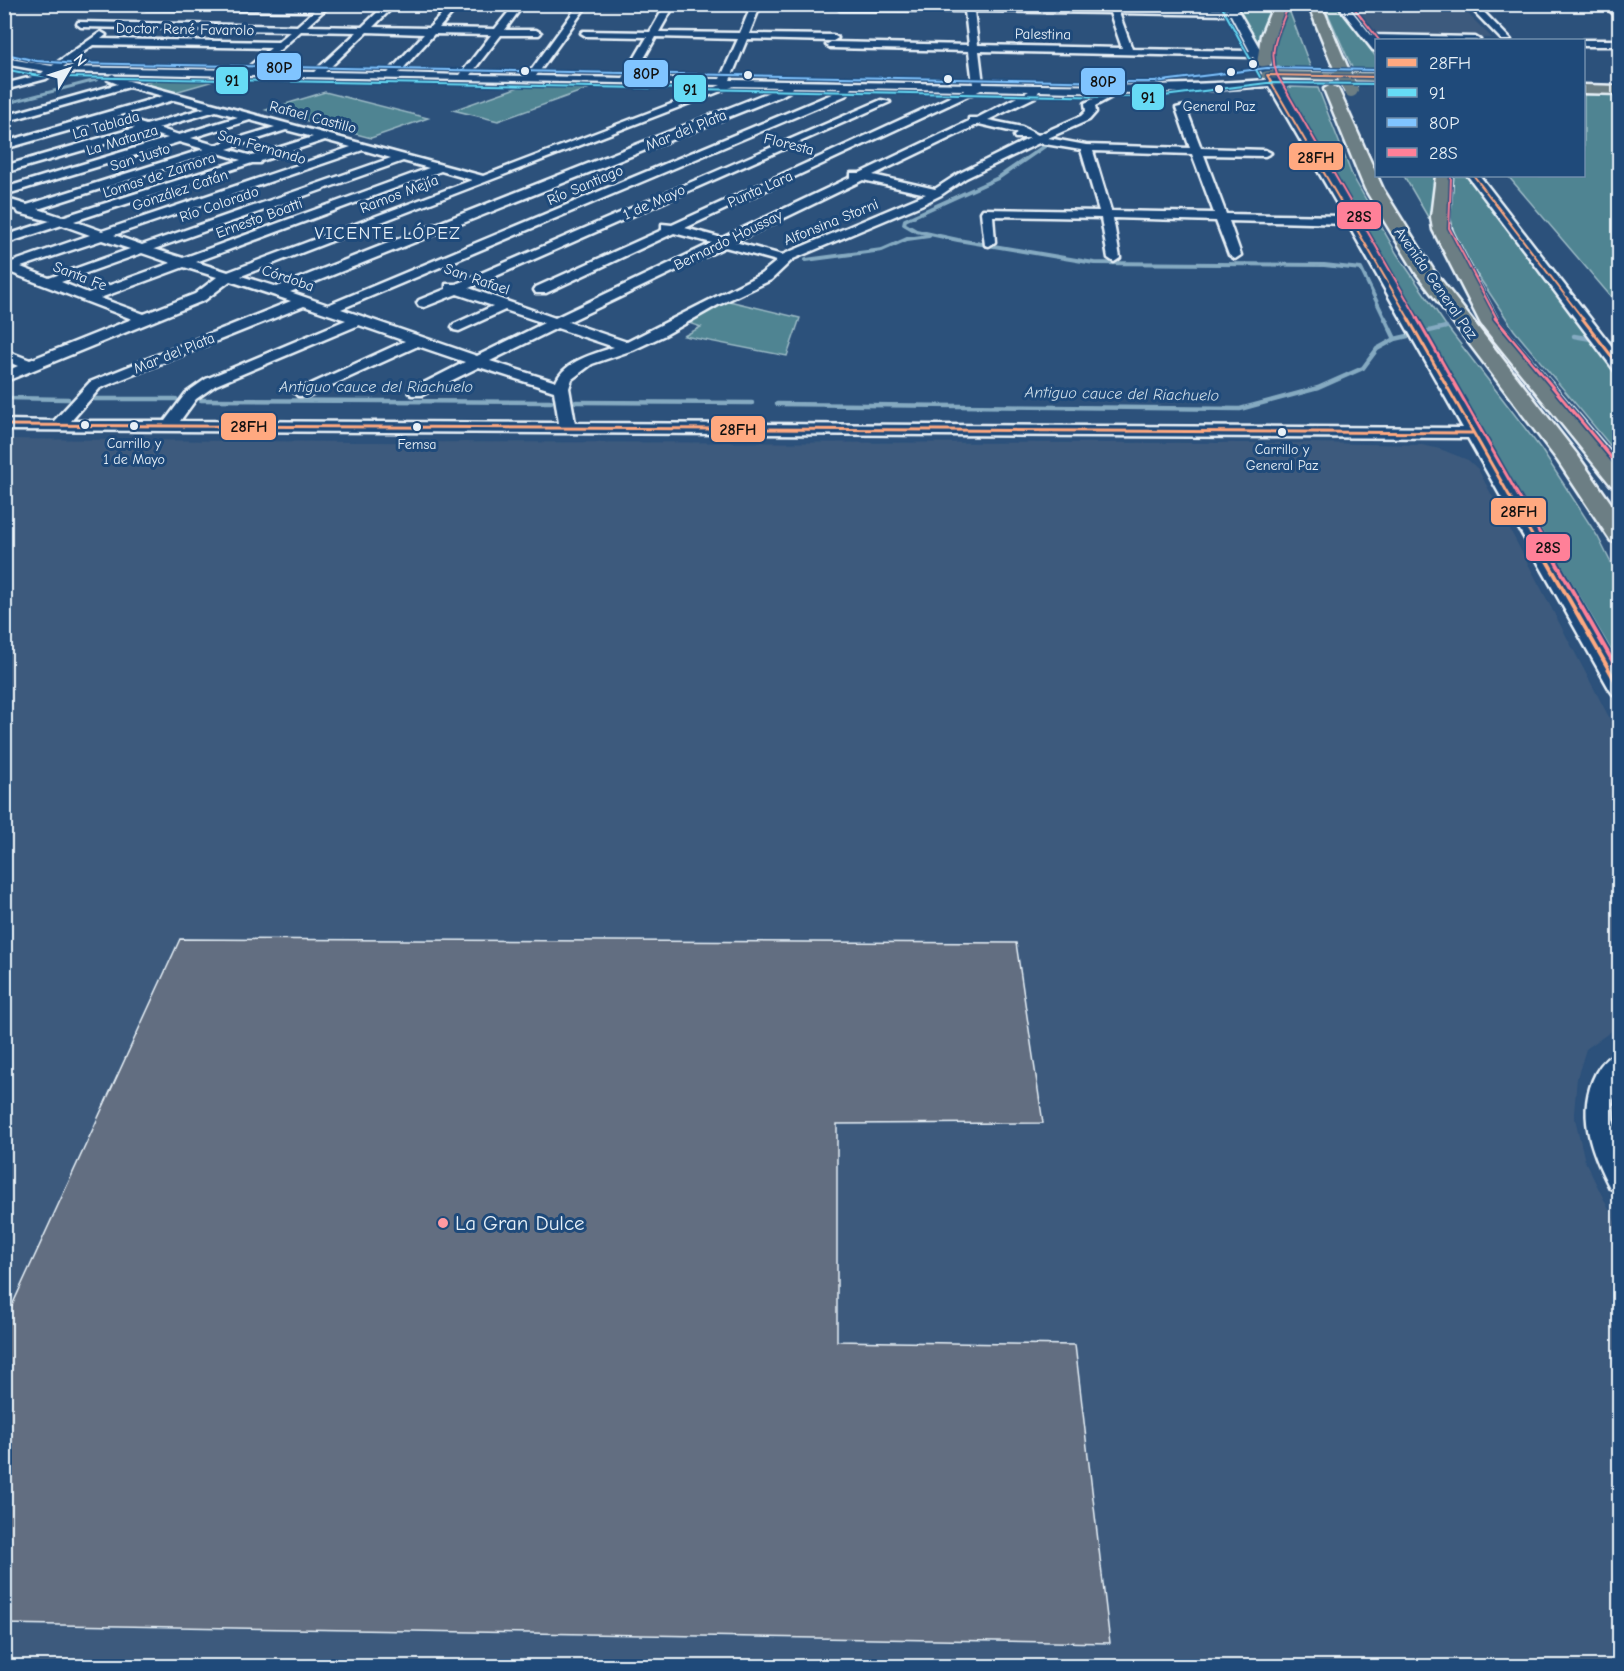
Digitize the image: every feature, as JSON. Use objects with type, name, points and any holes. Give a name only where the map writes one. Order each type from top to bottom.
[{"type":"highway","points":[[1264,69],[1268,35],[1281,4]]},
{"type":"highway","points":[[1314,4],[1353,95]]},
{"type":"highway","name":"Avenida General Paz","points":[[1316,53],[1374,189],[1426,273],[1568,458],[1620,536]]},
{"type":"highway","points":[[1444,177],[1440,217],[1442,230],[1488,320]]},
{"type":"highway","name":"Avenida General Paz","points":[[1427,238],[1488,320],[1619,480]]},
{"type":"main road","points":[[1264,69],[1375,76]]},
{"type":"main road","points":[[1264,69],[1375,85]]},
{"type":"main road","points":[[1585,80],[1620,80]]},
{"type":"main road","points":[[1585,89],[1620,90]]},
{"type":"street","points":[[316,75],[392,4]]},
{"type":"street","points":[[391,76],[456,4]]},
{"type":"street","points":[[463,77],[520,4]]},
{"type":"street","points":[[530,78],[584,4]]},
{"type":"street","points":[[627,80],[671,4]]},
{"type":"street","points":[[727,82],[725,79],[757,4]]},
{"type":"street","points":[[1341,4],[1375,47]]},
{"type":"street","points":[[1471,4],[1505,39]]},
{"type":"street","points":[[1606,4],[1620,16]]},
{"type":"street","points":[[4,87],[40,78],[147,5],[325,6]]},
{"type":"street","points":[[4,146],[110,118],[248,73],[325,6]]},
{"type":"street","points":[[586,33],[742,37],[834,32],[969,7],[1114,11],[1232,8],[1264,69],[1620,690]]},
{"type":"street","points":[[969,7],[978,87]]},
{"type":"street","points":[[1114,11],[1128,51]]},
{"type":"street","points":[[81,24],[536,33]]},
{"type":"street","points":[[820,84],[834,32]]},
{"type":"street","name":"Palestina","points":[[834,32],[975,48],[1128,51],[1264,69]]},
{"type":"street","points":[[1367,38],[1421,39]]},
{"type":"street","name":"Doctor René Favarolo","points":[[90,42],[279,45]]},
{"type":"street","points":[[1585,43],[1620,43]]},
{"type":"street","points":[[4,61],[36,68]]},
{"type":"street","points":[[4,68],[727,82],[847,89],[978,87],[1119,90],[1155,90],[1264,69]]},
{"type":"street","points":[[121,71],[112,79],[129,85]]},
{"type":"street","points":[[4,119],[170,72]]},
{"type":"street","name":"Ramos Mejía","points":[[4,378],[200,297],[216,283],[230,276],[724,88],[729,86],[727,82]]},
{"type":"street","points":[[788,85],[820,84],[847,89]]},
{"type":"street","name":"Rafael Castillo","points":[[129,85],[401,158],[535,190],[624,216],[646,218],[672,229],[784,259]]},
{"type":"street","name":"Mar del Plata","points":[[278,292],[777,94],[788,85]]},
{"type":"street","name":"Punta Lara","points":[[541,290],[808,167],[950,118],[978,87]]},
{"type":"street","name":"Bernardo Houssay","points":[[417,392],[856,178],[950,118],[1031,94],[1037,88]]},
{"type":"street","name":"1 de Mayo","points":[[646,218],[766,154],[891,103],[847,89]]},
{"type":"street","name":"Río Santiago","points":[[328,310],[723,144],[847,89]]},
{"type":"street","name":"Alfonsina Storni","points":[[561,388],[565,377],[588,361],[628,347],[766,277],[779,267],[784,259],[883,219],[937,193],[963,175],[987,166],[1025,137],[1085,118],[1091,112],[1089,105],[1119,90]]},
{"type":"street","points":[[908,107],[1025,137],[1086,148],[1265,153]]},
{"type":"street","name":"La Tablada","points":[[4,170],[215,108]]},
{"type":"street","points":[[1181,108],[1234,255]]},
{"type":"street","name":"La Matanza","points":[[4,192],[248,117]]},
{"type":"street","name":"San Fernando","points":[[110,118],[411,207]]},
{"type":"street","name":"Floresta","points":[[635,122],[856,178]]},
{"type":"street","name":"San Justo","points":[[4,216],[284,126]]},
{"type":"street","name":"Lomas de Zamora","points":[[4,240],[323,137]]},
{"type":"street","name":"González Catán","points":[[7,266],[362,147]]},
{"type":"street","points":[[1086,148],[1106,214],[1114,258]]},
{"type":"street","name":"Río Colorado","points":[[49,282],[401,158]]},
{"type":"street","name":"Ernesto Boatti","points":[[89,297],[440,168]]},
{"type":"street","points":[[1475,177],[1620,368]]},
{"type":"street","points":[[856,178],[937,193]]},
{"type":"street","points":[[597,196],[646,218]]},
{"type":"street","name":"Córdoba","points":[[4,201],[183,263],[278,292],[539,383],[561,388]]},
{"type":"street","points":[[988,242],[987,212],[1352,220]]},
{"type":"street","name":"1 de Mayo","points":[[424,303],[624,216]]},
{"type":"street","name":"San Rafael","points":[[314,244],[388,266],[628,347]]},
{"type":"street","name":"Santa Fe","points":[[7,266],[143,319]]},
{"type":"street","points":[[432,266],[477,281]]},
{"type":"street","name":"Mar del Plata","points":[[59,425],[90,389],[101,382],[303,301]]},
{"type":"street","points":[[459,327],[505,305]]},
{"type":"street","points":[[169,426],[191,396],[211,382],[358,320]]},
{"type":"street","points":[[303,393],[417,341]]},
{"type":"street","points":[[4,354],[31,366]]},
{"type":"street","points":[[561,388],[568,429]]},
{"type":"street","points":[[4,425],[1472,433]]},
{"type":"street","points":[[1620,1060],[1601,1084],[1598,1113],[1606,1150],[1620,1180]]},
{"type":"shaded area","points":[[1349,5],[1459,5],[1492,38],[1373,36]]},
{"type":"shaded area","points":[[5,439],[356,442],[1312,443],[1422,445],[1468,460],[1478,469],[1619,736],[1619,1026],[1586,1049],[1577,1078],[1574,1114],[1585,1161],[1619,1230],[1619,1666],[5,1666]]},
{"type":"green space","points":[[1235,5],[1275,5],[1260,47]]},
{"type":"green space","points":[[1324,5],[1336,5],[1375,56],[1375,72],[1354,72]]},
{"type":"green space","points":[[1284,7],[1289,10],[1312,71],[1284,71],[1279,66],[1273,66],[1269,54]]},
{"type":"green space","points":[[171,75],[231,76],[175,92],[141,83]]},
{"type":"green space","points":[[536,81],[607,82],[498,121],[453,110]]},
{"type":"green space","points":[[1290,87],[1318,88],[1352,175],[1397,254],[1445,324],[1541,449],[1598,537],[1619,579],[1619,664],[1291,102],[1284,89]]},
{"type":"green space","points":[[325,92],[428,118],[371,138],[266,110]]},
{"type":"green space","points":[[1585,95],[1619,95],[1619,306],[1509,177],[1585,177]]},
{"type":"green space","points":[[1405,177],[1440,177],[1432,224]]},
{"type":"green space","points":[[1451,177],[1469,177],[1619,372],[1619,456],[1514,330],[1465,256],[1455,236],[1450,218]]},
{"type":"green space","points":[[729,301],[800,318],[787,356],[684,336],[701,327],[686,322]]},
{"type":"building","name":"La Gran Dulce","points":[[180,939],[1016,943],[1043,1123],[837,1124],[837,1341],[1075,1345],[1110,1643],[4,1624],[4,1323]]},
{"type":"waterway","points":[[4,104],[96,80],[104,74]]},
{"type":"waterway","points":[[1049,143],[998,178],[905,220],[904,224],[916,231],[958,240],[1094,263],[1324,265],[1361,269],[1385,319]]},
{"type":"waterway","points":[[806,260],[882,250],[907,239],[929,236]]},
{"type":"waterway","points":[[1385,318],[1395,339]]},
{"type":"waterway","name":"Antiguo cauce del Riachuelo","points":[[1395,339],[1446,327]]},
{"type":"waterway","name":"Antiguo cauce del Riachuelo","points":[[1574,336],[1620,344]]},
{"type":"waterway","name":"Antiguo cauce del Riachuelo","points":[[777,404],[1240,409],[1318,388],[1363,368],[1377,349],[1395,339]]},
{"type":"waterway","name":"Antiguo cauce del Riachuelo","points":[[4,398],[68,399]]},
{"type":"waterway","name":"Antiguo cauce del Riachuelo","points":[[93,399],[176,399]]},
{"type":"waterway","name":"Antiguo cauce del Riachuelo","points":[[201,400],[551,402]]},
{"type":"waterway","name":"Antiguo cauce del Riachuelo","points":[[576,402],[752,403]]},
{"type":"transit line","name":"28S","points":[[1351,4],[1378,39]]},
{"type":"transit line","name":"28S","points":[[1288,6],[1272,47],[1274,66],[1281,84],[1298,109],[1620,674]]},
{"type":"transit line","name":"91","points":[[1222,7],[1260,77]]},
{"type":"transit line","name":"80P","points":[[6,54],[37,61],[65,63],[1119,82],[1154,82],[1267,68],[1375,70]]},
{"type":"transit line","name":"91","points":[[4,69],[34,75],[65,77],[1119,97],[1156,97],[1267,83],[1375,84]]},
{"type":"transit line","name":"28FH","points":[[1375,77],[1267,75],[1291,113],[1620,689]]},
{"type":"transit line","name":"28S","points":[[1451,177],[1449,228],[1494,316],[1620,468]]},
{"type":"transit line","name":"28FH","points":[[1475,177],[1620,367]]},
{"type":"transit line","name":"28FH","points":[[4,425],[1472,433]]},
{"type":"place","name":"General Paz","points":[[1219,89]]},
{"type":"place","name":"Carrillo y 1 de Mayo","points":[[134,426]]},
{"type":"place","name":"Femsa","points":[[417,427]]},
{"type":"place","name":"Carrillo y General Paz","points":[[1282,432]]},
{"type":"place","name":"La Gran Dulce","points":[[443,1223]]},
{"type":"district","name":"VICENTE LÓPEZ","points":[[388,233]]}]
